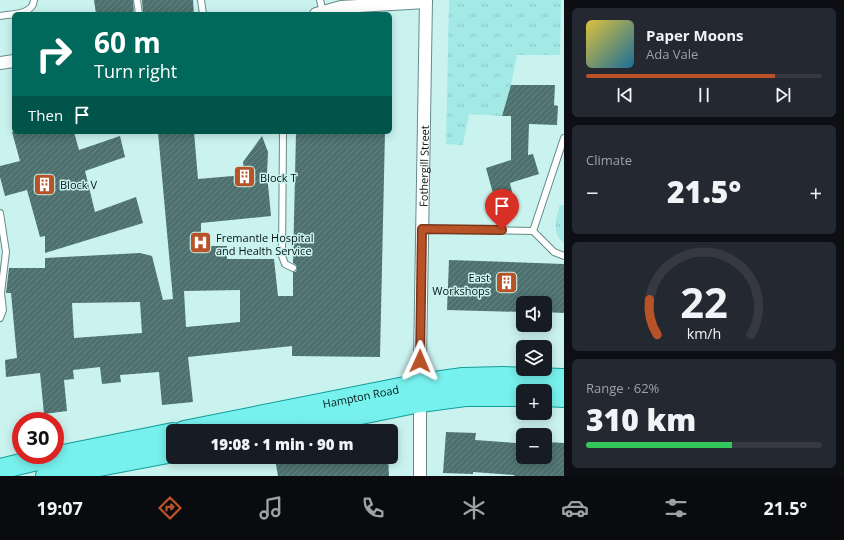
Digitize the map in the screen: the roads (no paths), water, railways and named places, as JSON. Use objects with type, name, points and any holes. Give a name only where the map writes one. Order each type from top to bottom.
[{"type":"main road","name":"Hampton Road","points":[[303,424],[420,393],[463,378],[564,378]]},
{"type":"main road","name":"Hampton Road","points":[[227,424],[420,393],[465,396],[516,396]]},
{"type":"main road","points":[[552,396],[564,397]]},
{"type":"main road","points":[[0,469],[166,434]]},
{"type":"main road","points":[[46,476],[166,453]]},
{"type":"street","points":[[320,9],[426,1]]},
{"type":"street","name":"Fothergill Street","points":[[420,476],[426,1]]},
{"type":"street","points":[[0,63],[12,61]]},
{"type":"lane","points":[[26,12],[33,4],[34,0]]},
{"type":"lane","points":[[137,0],[139,12]]},
{"type":"lane","points":[[201,0],[203,12]]},
{"type":"lane","points":[[0,16],[12,14]]},
{"type":"lane","points":[[283,134],[282,256],[285,264],[293,268]]},
{"type":"lane","points":[[533,231],[564,138]]},
{"type":"lane","points":[[0,214],[2,236],[6,252],[1,293],[3,310],[0,318]]},
{"type":"lane","points":[[422,229],[533,231],[554,252],[564,256]]},
{"type":"place","name":"Block T","points":[[244,177]]},
{"type":"place","name":"Block V","points":[[45,184]]},
{"type":"place","name":"Fremantle Hospital and Health Service","points":[[200,243]]},
{"type":"place","name":"East Workshops","points":[[506,283]]}]
